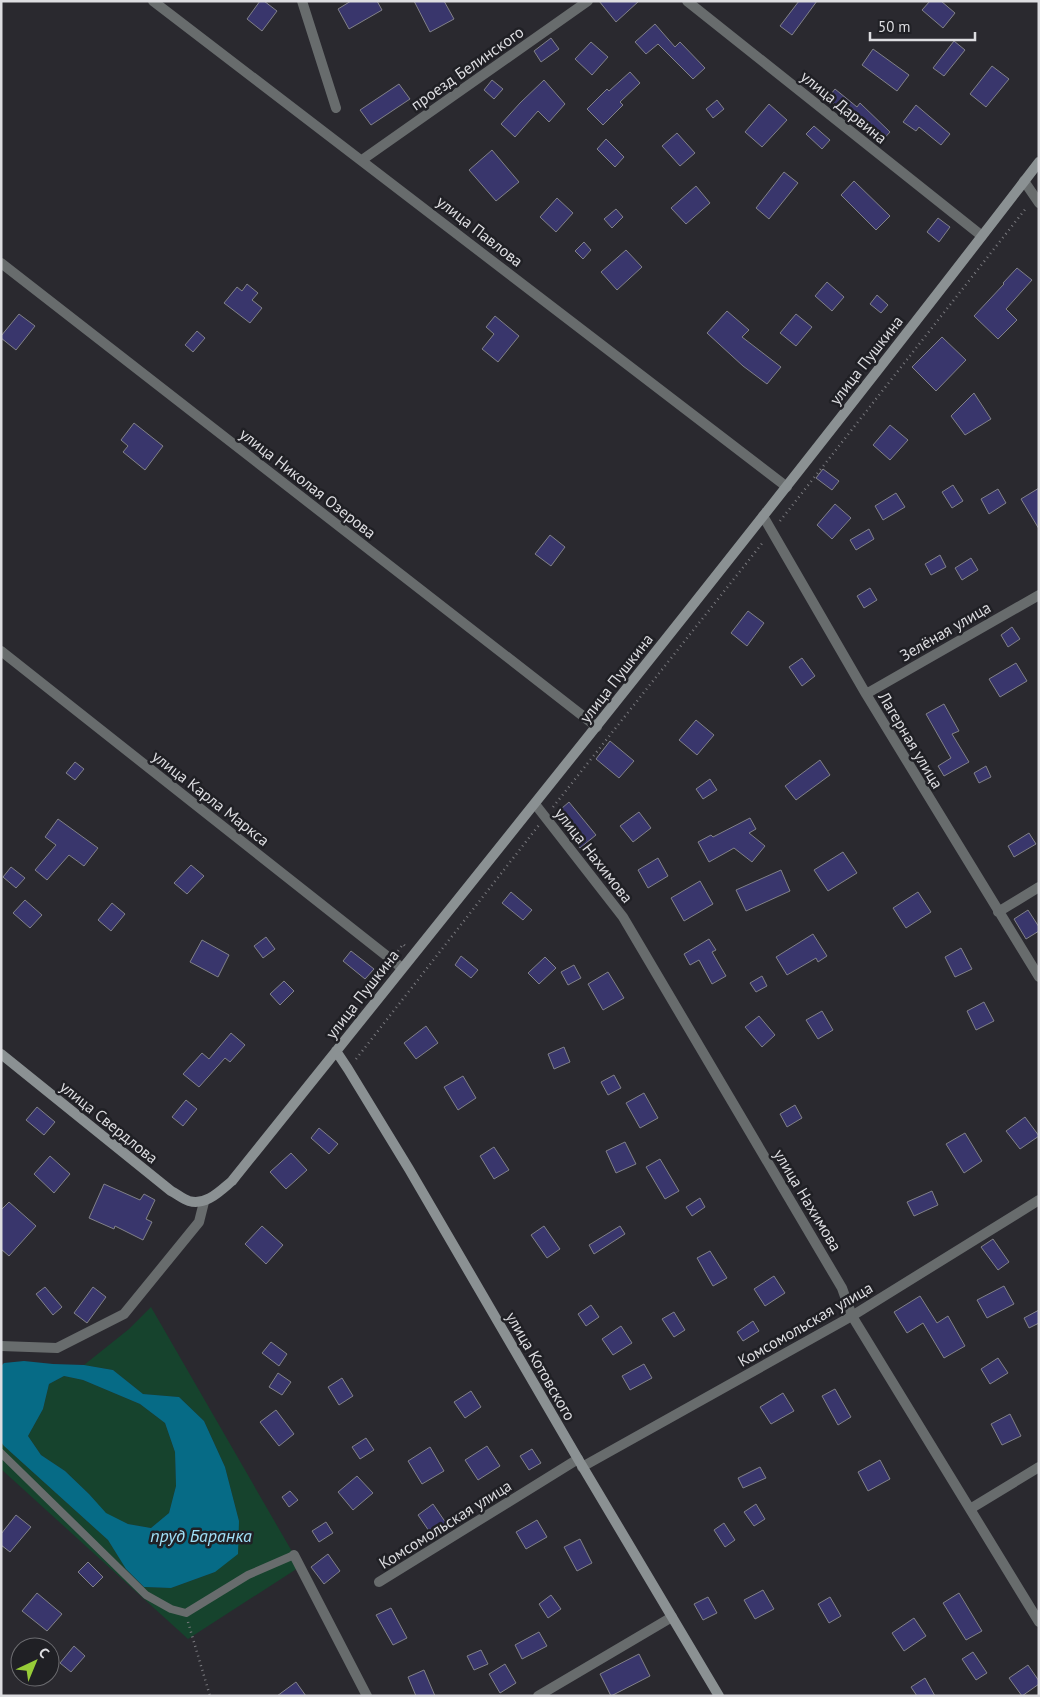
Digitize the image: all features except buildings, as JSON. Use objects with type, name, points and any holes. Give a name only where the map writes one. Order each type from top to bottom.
[{"type":"main road","name":"улица Пушкина","points":[[204,1202],[232,1181],[536,804],[1039,162]]},
{"type":"main road","name":"улица Котовского","points":[[336,1051],[719,1696]]},
{"type":"main road","name":"улица Свердлова","points":[[1,1054],[171,1191],[189,1201],[204,1202]]},
{"type":"street","name":"улица Павлова","points":[[153,1],[787,486]]},
{"type":"street","points":[[302,1],[336,108]]},
{"type":"street","name":"проезд Белинского","points":[[362,160],[588,1]]},
{"type":"street","name":"улица Дарвина","points":[[687,1],[982,236]]},
{"type":"street","points":[[1024,181],[1037,200]]},
{"type":"street","name":"улица Николая Озерова","points":[[1,263],[596,727]]},
{"type":"street","name":"Лагерная улица","points":[[763,516],[866,694],[1039,977]]},
{"type":"street","name":"Зелёная улица","points":[[866,694],[1039,595]]},
{"type":"street","name":"улица Карла Маркса","points":[[1,651],[402,968]]},
{"type":"street","name":"улица Нахимова","points":[[536,804],[623,917],[842,1288],[852,1316],[1039,1622]]},
{"type":"street","points":[[998,912],[1039,887]]},
{"type":"street","name":"Комсомольская улица","points":[[379,1582],[580,1463],[852,1316],[1039,1200]]},
{"type":"street","points":[[1,1346],[57,1348],[124,1314],[199,1222],[204,1202]]},
{"type":"street","points":[[970,1509],[1039,1467]]},
{"type":"street","points":[[294,1555],[367,1696]]},
{"type":"street","points":[[538,1696],[672,1617]]},
{"type":"lane","points":[[1,1452],[146,1595],[171,1608],[186,1613],[248,1575],[294,1555]]},
{"type":"path","points":[[348,1069],[545,816],[1037,200]]},
{"type":"path","points":[[186,1613],[210,1696]]},
{"type":"green space","points":[[151,1307],[294,1555],[298,1568],[188,1639],[1,1469],[1,1442],[108,1540],[126,1569],[144,1587],[171,1588],[215,1572],[239,1521],[225,1467],[204,1421],[179,1397],[143,1394],[113,1370],[84,1365],[129,1329]]},
{"type":"green space","points":[[64,1376],[83,1380],[140,1404],[165,1423],[175,1452],[176,1486],[169,1513],[151,1528],[128,1524],[106,1514],[65,1471],[41,1455],[28,1436],[43,1409],[49,1384]]},
{"type":"water","name":"пруд Баранка","points":[[24,1361],[84,1365],[113,1370],[143,1394],[179,1397],[204,1421],[225,1467],[239,1521],[238,1554],[215,1572],[171,1588],[144,1587],[126,1569],[108,1540],[1,1442],[1,1366],[4,1363]],"holes":[[[64,1376],[83,1380],[140,1404],[165,1423],[175,1452],[176,1486],[169,1513],[151,1528],[128,1524],[106,1513],[65,1471],[41,1455],[28,1436],[43,1409],[49,1384]]]}]
